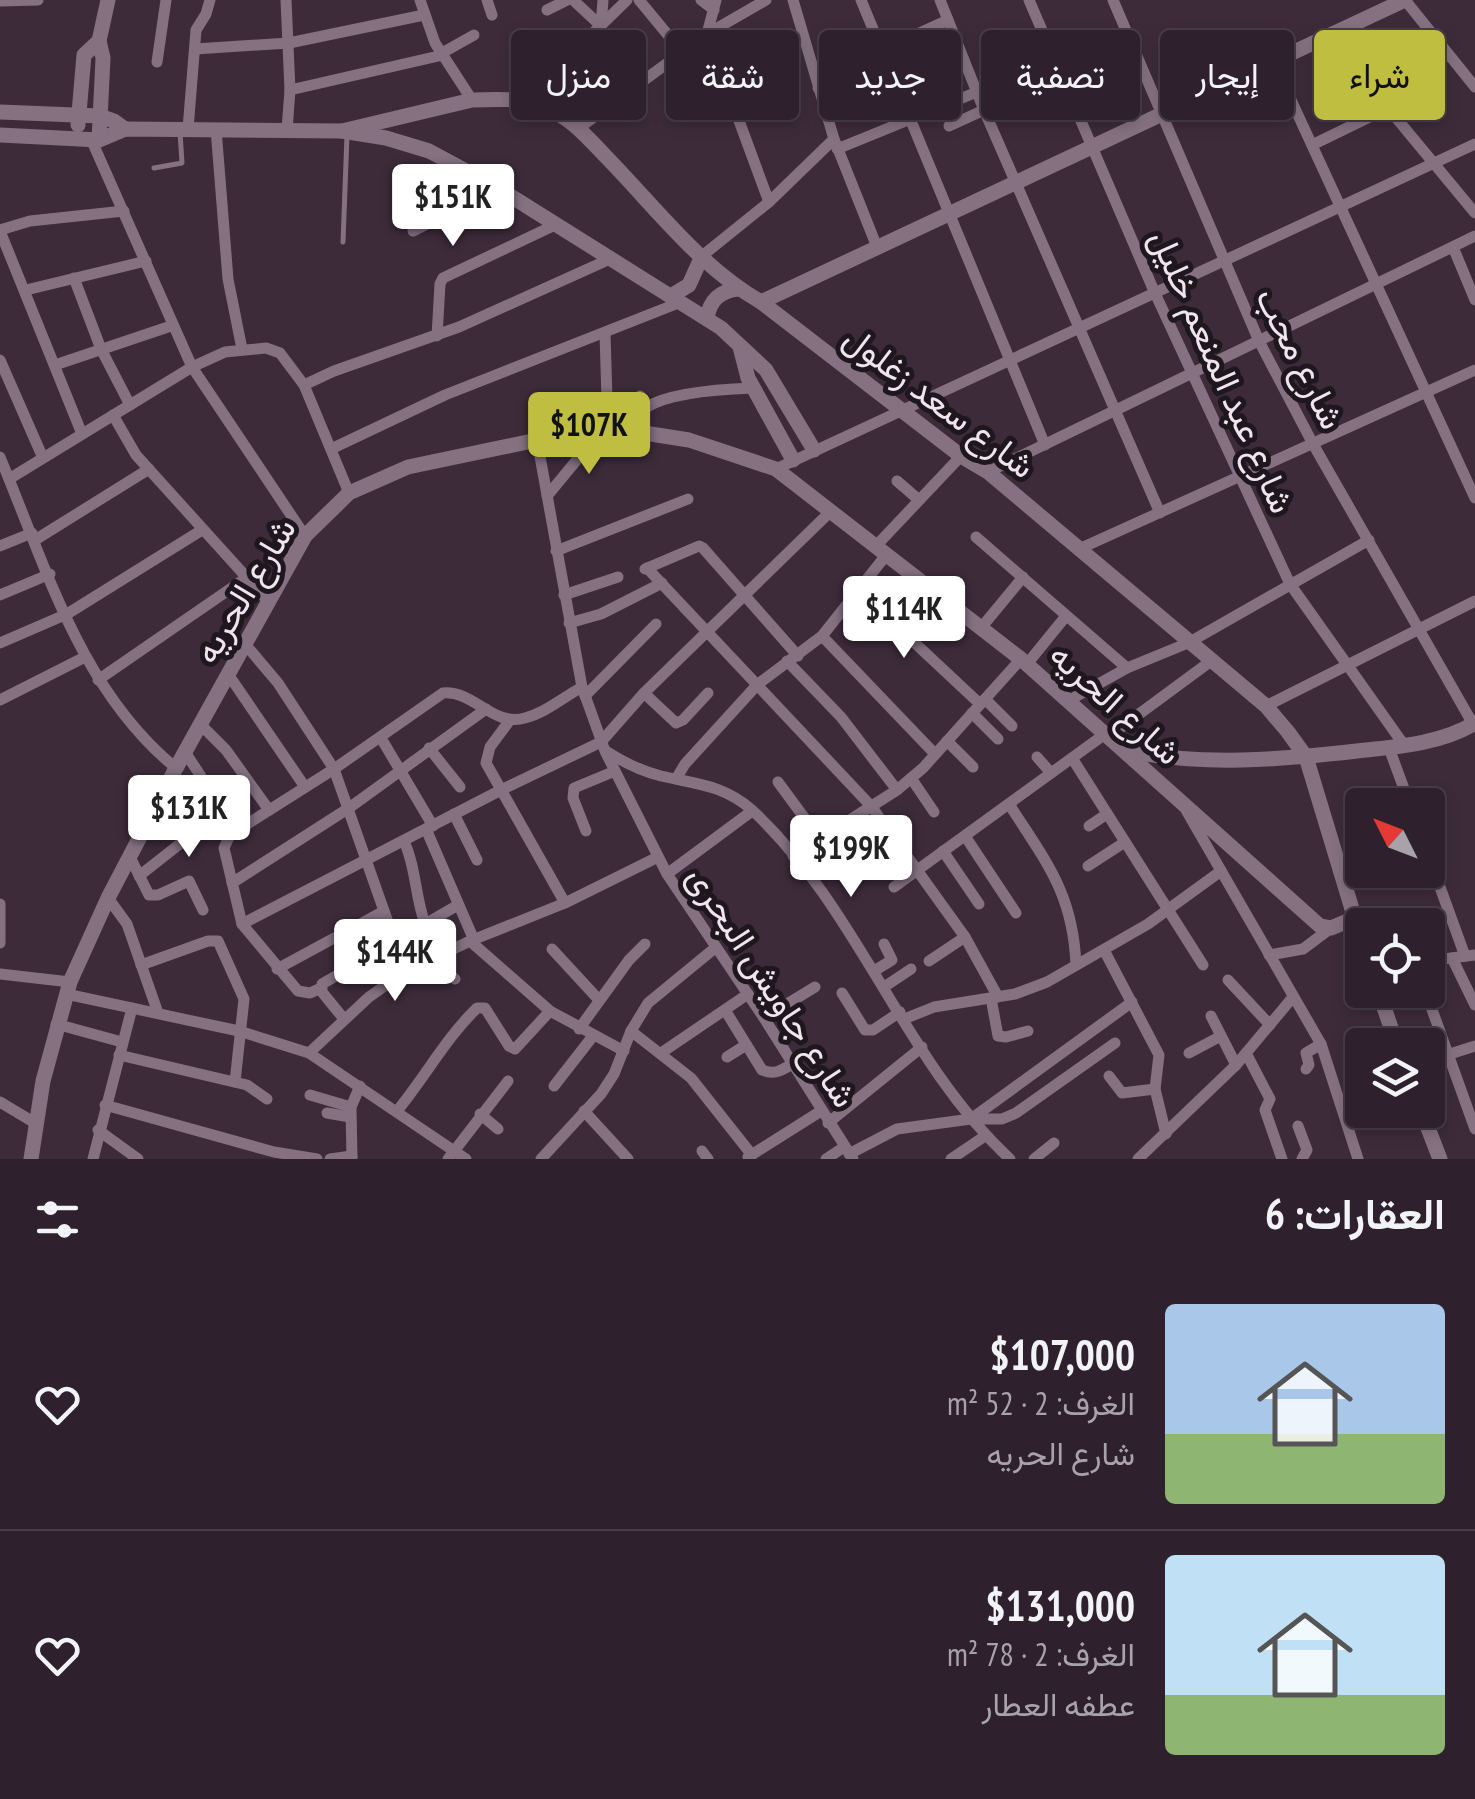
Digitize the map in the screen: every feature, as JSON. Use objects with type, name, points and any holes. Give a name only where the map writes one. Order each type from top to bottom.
[{"type":"street","points":[[0,1],[38,0]]},
{"type":"street","points":[[89,139],[100,116],[103,58],[99,41],[108,0]]},
{"type":"street","points":[[157,62],[166,0]]},
{"type":"street","points":[[184,130],[197,26],[210,0]]},
{"type":"street","points":[[286,0],[290,43],[286,130]]},
{"type":"street","points":[[420,0],[442,54],[472,100]]},
{"type":"street","points":[[486,0],[492,15]]},
{"type":"street","points":[[547,10],[570,0],[602,26]]},
{"type":"street","points":[[598,30],[627,0]]},
{"type":"street","points":[[639,0],[666,33]]},
{"type":"street","points":[[701,0],[715,5],[708,30]]},
{"type":"street","points":[[714,30],[766,0]]},
{"type":"street","points":[[794,0],[836,144],[877,247]]},
{"type":"street","points":[[861,0],[872,30]]},
{"type":"street","points":[[940,0],[981,102]]},
{"type":"street","name":"شارع عبد المنعم خليل","points":[[1029,0],[1154,291],[1290,584],[1396,746],[1406,788]]},
{"type":"street","name":"شارع محب","points":[[1112,0],[1160,108]]},
{"type":"street","points":[[1337,30],[1405,0],[1475,87]]},
{"type":"street","points":[[600,3],[602,26]]},
{"type":"street","points":[[194,50],[290,43],[424,15]]},
{"type":"street","points":[[926,30],[948,20]]},
{"type":"street","points":[[290,90],[442,54],[474,35]]},
{"type":"street","points":[[99,41],[84,55],[79,115],[192,366],[305,536]]},
{"type":"street","points":[[240,46],[240,62]]},
{"type":"street","points":[[580,128],[666,64]]},
{"type":"street","points":[[961,99],[977,92]]},
{"type":"street","name":"شارع سعد زغلول","points":[[344,132],[472,100],[511,101]]},
{"type":"street","points":[[1294,107],[1473,489]]},
{"type":"street","points":[[949,126],[981,111]]},
{"type":"street","points":[[0,112],[100,116],[114,120],[125,130]]},
{"type":"street","points":[[761,302],[1160,113]]},
{"type":"street","name":"شارع سعد زغلول","points":[[567,120],[580,128],[738,289],[761,302],[960,456],[988,472],[1266,706],[1306,757],[1352,908]]},
{"type":"street","points":[[739,120],[769,202]]},
{"type":"street","points":[[331,449],[462,388],[605,333],[676,299],[689,284],[702,256],[836,144],[909,120],[1045,445]]},
{"type":"street","points":[[989,120],[1160,513]]},
{"type":"street","name":"شارع محب","points":[[1165,120],[1259,342],[1312,444],[1474,724]]},
{"type":"street","points":[[1312,145],[1363,120]]},
{"type":"street","points":[[1398,120],[1475,213]]},
{"type":"street","points":[[0,135],[89,139],[125,130],[344,132],[386,138],[429,152],[498,188],[707,318],[766,370],[814,450]]},
{"type":"street","points":[[216,130],[228,279],[242,349]]},
{"type":"street","points":[[776,469],[1475,144]]},
{"type":"street","points":[[412,230],[498,188]]},
{"type":"street","points":[[82,434],[0,230],[30,221],[124,212]]},
{"type":"street","points":[[437,336],[443,278],[556,226]]},
{"type":"street","points":[[988,472],[1475,236]]},
{"type":"street","points":[[1453,247],[1475,300]]},
{"type":"street","points":[[304,385],[437,336],[610,259]]},
{"type":"street","points":[[26,290],[146,260]]},
{"type":"street","points":[[74,278],[101,350],[130,405]]},
{"type":"street","points":[[707,318],[708,308],[720,294],[738,289]]},
{"type":"street","points":[[55,365],[171,326]]},
{"type":"street","points":[[547,496],[600,432],[608,400],[605,333]]},
{"type":"street","points":[[740,347],[753,388],[793,460]]},
{"type":"street","points":[[0,495],[43,458],[192,366],[242,349],[266,348],[280,353],[304,385],[350,492]]},
{"type":"street","points":[[0,360],[43,458]]},
{"type":"street","points":[[1080,549],[1475,370]]},
{"type":"street","points":[[625,432],[637,417],[657,403],[710,391],[753,388]]},
{"type":"street","points":[[637,417],[640,396]]},
{"type":"street","points":[[113,415],[149,469],[268,602]]},
{"type":"street","name":"شارع الحريه","points":[[31,1159],[56,1024],[68,988],[108,898],[176,768],[305,536],[350,492],[408,468],[538,440],[625,432],[689,440],[776,469],[1024,661],[1316,922],[1331,928]]},
{"type":"street","name":"شارع جاويش البحرى","points":[[538,440],[583,692],[603,746],[667,874],[849,1154]]},
{"type":"street","points":[[676,779],[684,764],[757,685],[822,636],[919,500],[960,456]]},
{"type":"street","points":[[0,457],[84,657],[132,728],[176,768]]},
{"type":"street","points":[[0,546],[34,537],[149,469]]},
{"type":"street","points":[[897,481],[919,500]]},
{"type":"street","points":[[556,550],[688,499]]},
{"type":"street","points":[[242,924],[500,790],[603,746],[644,693],[831,510]]},
{"type":"street","points":[[0,643],[66,614],[202,530]]},
{"type":"street","points":[[976,537],[1127,668]]},
{"type":"street","points":[[1068,701],[1127,668],[1188,643],[1370,540]]},
{"type":"street","points":[[897,790],[746,596],[698,546],[644,569],[871,806],[890,831],[965,936],[995,997],[998,1036],[1028,1032]]},
{"type":"street","points":[[0,595],[50,574]]},
{"type":"street","points":[[564,595],[618,577]]},
{"type":"street","points":[[98,680],[246,578]]},
{"type":"street","points":[[981,628],[1023,578]]},
{"type":"street","points":[[569,623],[617,607],[662,584]]},
{"type":"street","points":[[856,588],[979,706],[1012,726]]},
{"type":"street","points":[[1266,706],[1475,600]]},
{"type":"street","points":[[793,856],[897,790],[1066,616]]},
{"type":"street","points":[[458,904],[321,988],[310,993],[298,991],[242,924],[224,848],[230,834],[334,769],[443,693],[468,696],[486,710],[510,720],[538,713],[583,692],[656,624]]},
{"type":"street","points":[[822,636],[935,754]]},
{"type":"street","points":[[245,644],[288,697],[334,769],[394,942]]},
{"type":"street","points":[[0,700],[84,657]]},
{"type":"street","points":[[894,887],[1211,661]]},
{"type":"street","points":[[228,674],[305,787]]},
{"type":"street","points":[[644,693],[676,723],[708,693]]},
{"type":"street","points":[[979,706],[998,739]]},
{"type":"street","points":[[232,883],[349,808],[486,710]]},
{"type":"street","points":[[510,720],[486,754],[486,763],[564,904]]},
{"type":"street","points":[[200,724],[238,764],[269,810]]},
{"type":"street","points":[[1124,750],[1233,763],[1396,746],[1454,734],[1474,724]]},
{"type":"street","points":[[380,738],[429,827],[472,940],[550,1011],[624,1052]]},
{"type":"street","points":[[947,741],[973,767]]},
{"type":"street","points":[[603,746],[639,768],[704,782],[730,794],[752,811],[793,856],[971,1119],[1010,1159]]},
{"type":"street","points":[[429,748],[460,787]]},
{"type":"street","points":[[185,752],[236,830]]},
{"type":"street","points":[[1038,757],[1051,774]]},
{"type":"street","points":[[1072,758],[1202,965]]},
{"type":"street","points":[[586,831],[573,798],[574,788],[615,771]]},
{"type":"street","points":[[910,778],[934,812]]},
{"type":"street","points":[[778,782],[820,839]]},
{"type":"street","points":[[1181,802],[1320,1044],[1358,1159]]},
{"type":"street","points":[[1009,804],[1059,882],[1072,922],[1076,965]]},
{"type":"street","points":[[667,874],[752,811]]},
{"type":"street","points":[[454,814],[477,860]]},
{"type":"street","points":[[1089,826],[1107,814]]},
{"type":"street","points":[[860,850],[890,831]]},
{"type":"street","points":[[965,836],[1016,914]]},
{"type":"street","points":[[404,841],[412,858],[416,899],[425,924]]},
{"type":"street","points":[[1088,866],[1125,842]]},
{"type":"street","points":[[139,876],[181,843]]},
{"type":"street","points":[[943,851],[978,904]]},
{"type":"street","points":[[130,857],[149,895],[191,882],[204,910]]},
{"type":"street","points":[[310,1053],[369,996],[430,958],[564,904],[658,858]]},
{"type":"street","points":[[842,993],[865,1030],[873,1030],[934,1007],[1032,989],[1104,950],[1221,871]]},
{"type":"street","points":[[1440,888],[1464,957],[1475,1004]]},
{"type":"street","points":[[108,898],[126,924],[158,1014]]},
{"type":"street","points":[[0,904],[0,943]]},
{"type":"street","points":[[277,969],[384,910]]},
{"type":"street","points":[[1269,955],[1303,949],[1345,922]]},
{"type":"street","points":[[929,961],[965,936]]},
{"type":"street","points":[[140,966],[208,940],[218,941],[242,989],[235,1082]]},
{"type":"street","points":[[579,1028],[629,960],[646,944]]},
{"type":"street","points":[[874,971],[892,958],[884,944]]},
{"type":"street","points":[[541,1159],[608,1084],[648,1003],[716,948]]},
{"type":"street","points":[[552,949],[599,1000]]},
{"type":"street","points":[[1104,950],[1160,1055],[1155,1088],[1166,1134]]},
{"type":"street","points":[[430,958],[455,979]]},
{"type":"street","points":[[884,987],[911,969]]},
{"type":"street","points":[[0,974],[239,1031],[310,1053],[457,1156],[480,1114],[508,1081]]},
{"type":"street","points":[[1228,980],[1270,1025]]},
{"type":"street","points":[[764,1018],[816,986]]},
{"type":"street","points":[[321,988],[344,1019]]},
{"type":"street","points":[[661,1053],[748,994]]},
{"type":"street","points":[[1143,1157],[1236,1065],[1292,997]]},
{"type":"street","points":[[971,1119],[1132,1002]]},
{"type":"street","points":[[92,1159],[132,1008]]},
{"type":"street","points":[[397,1111],[428,1073],[449,1037],[477,1008],[485,1008],[515,1050],[550,1011]]},
{"type":"street","points":[[1432,1008],[1475,1129]]},
{"type":"street","points":[[725,1010],[762,1070],[770,1074],[792,1064]]},
{"type":"street","points":[[1211,1016],[1236,1065]]},
{"type":"street","points":[[56,1024],[121,1049],[258,1090],[266,1098]]},
{"type":"street","points":[[631,1031],[691,1078],[748,1157],[824,1117],[922,1047]]},
{"type":"street","points":[[554,1086],[594,1036]]},
{"type":"street","points":[[1189,1052],[1221,1036]]},
{"type":"street","points":[[826,1159],[849,1154],[897,1129],[1002,1119],[1115,1043]]},
{"type":"street","points":[[1306,1069],[1306,1052],[1320,1044]]},
{"type":"street","points":[[727,1057],[746,1045]]},
{"type":"street","points":[[1445,1055],[1475,1046]]},
{"type":"street","points":[[1246,1053],[1270,1099],[1265,1110],[1282,1159]]},
{"type":"street","points":[[1109,1076],[1122,1093],[1155,1088]]},
{"type":"street","points":[[330,1159],[352,1158],[351,1112],[360,1086]]},
{"type":"street","points":[[310,1096],[351,1112]]},
{"type":"street","points":[[105,1104],[274,1152],[317,1159]]},
{"type":"street","points":[[3,1107],[35,1122]]},
{"type":"street","points":[[327,1113],[351,1112]]},
{"type":"street","points":[[584,1112],[628,1159]]},
{"type":"street","points":[[480,1114],[498,1129]]},
{"type":"street","points":[[1298,1126],[1307,1150],[1302,1159]]},
{"type":"street","points":[[1428,1128],[1440,1159]]},
{"type":"street","points":[[98,1130],[138,1159]]},
{"type":"street","points":[[950,1159],[985,1136]]},
{"type":"street","points":[[1034,1159],[1054,1143]]},
{"type":"lane","points":[[1132,120],[1134,125]]},
{"type":"lane","points":[[154,168],[182,163],[184,130]]},
{"type":"lane","points":[[344,132],[344,242]]}]
